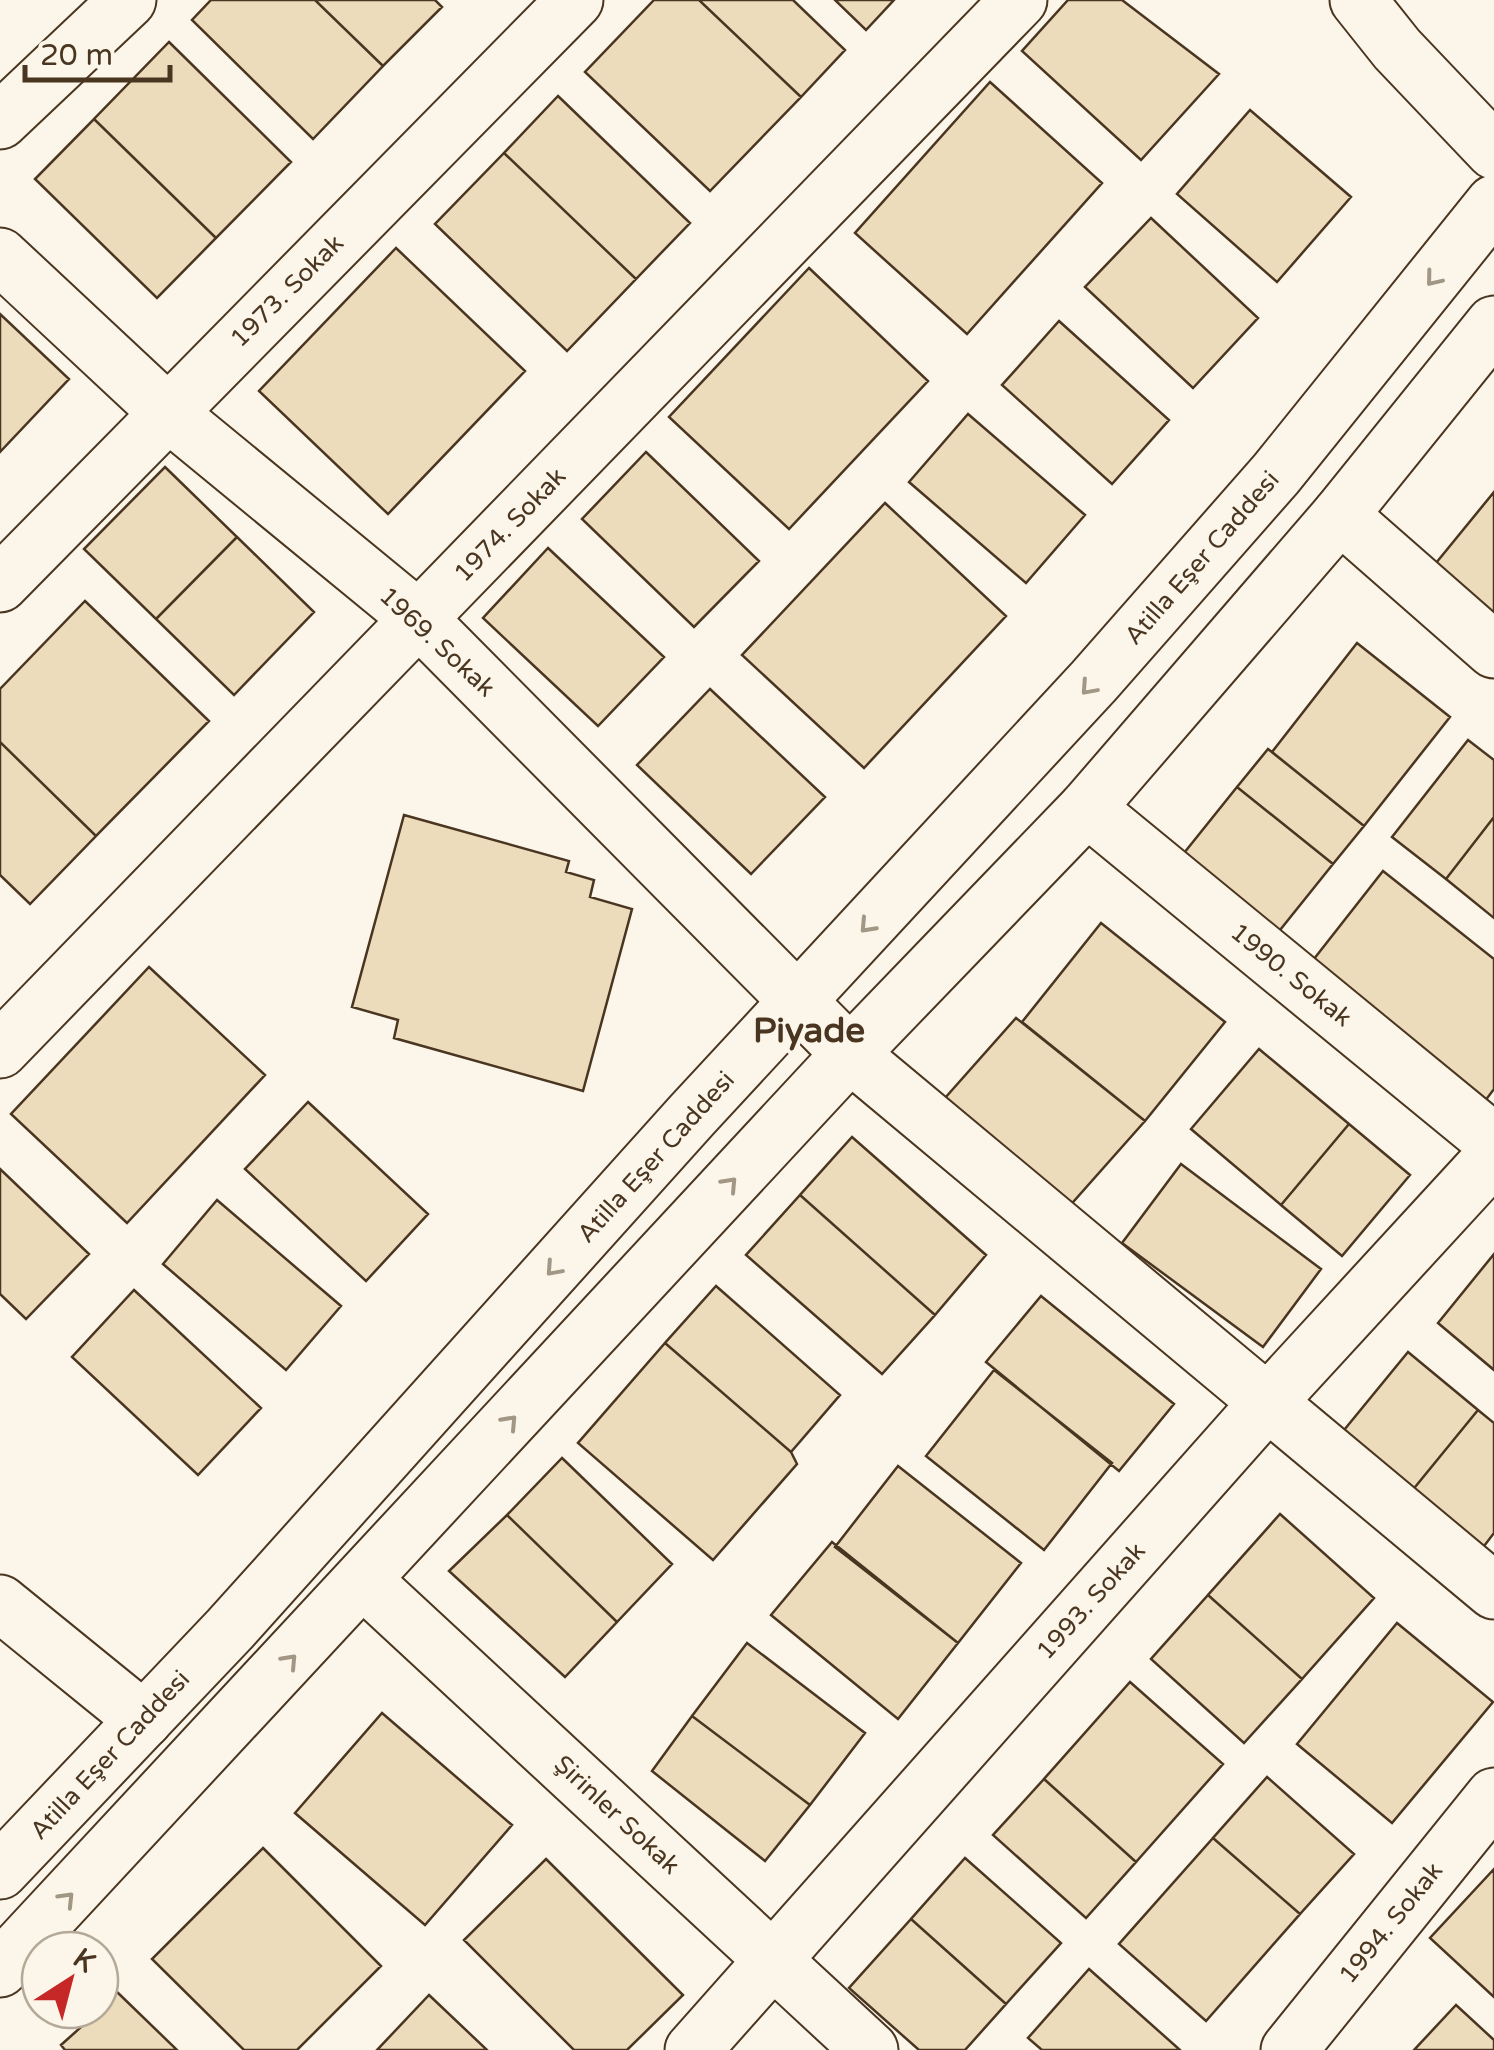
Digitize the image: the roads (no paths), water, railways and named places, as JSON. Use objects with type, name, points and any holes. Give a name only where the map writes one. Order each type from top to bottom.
[{"type":"street","points":[[0,121],[128,0]]},
{"type":"street","name":"1973. Sokak","points":[[0,584],[575,0]]},
{"type":"street","name":"1974. Sokak","points":[[0,1050],[1020,0]]},
{"type":"street","points":[[1358,0],[1397,49],[1494,151]]},
{"type":"street","name":"Atilla Eşer Caddesi","points":[[0,1872],[144,1720],[1094,681],[1276,474],[1494,203]]},
{"type":"street","name":"1969. Sokak","points":[[0,256],[167,412],[418,619],[850,1054],[1494,1592]]},
{"type":"street","points":[[0,1969],[850,1054],[1087,808],[1340,515],[1494,324]]},
{"type":"street","points":[[1340,515],[1494,650]]},
{"type":"street","name":"1990. Sokak","points":[[1087,808],[1494,1142]]},
{"type":"street","name":"1993. Sokak","points":[[693,2050],[1267,1402],[1494,1156]]},
{"type":"street","name":"Şirinler Sokak","points":[[364,1581],[870,2050]]},
{"type":"street","points":[[0,1603],[144,1720]]},
{"type":"street","name":"1994. Sokak","points":[[1288,2050],[1494,1796]]},
{"type":"district","name":"Piyade","points":[[809,1031]]}]
